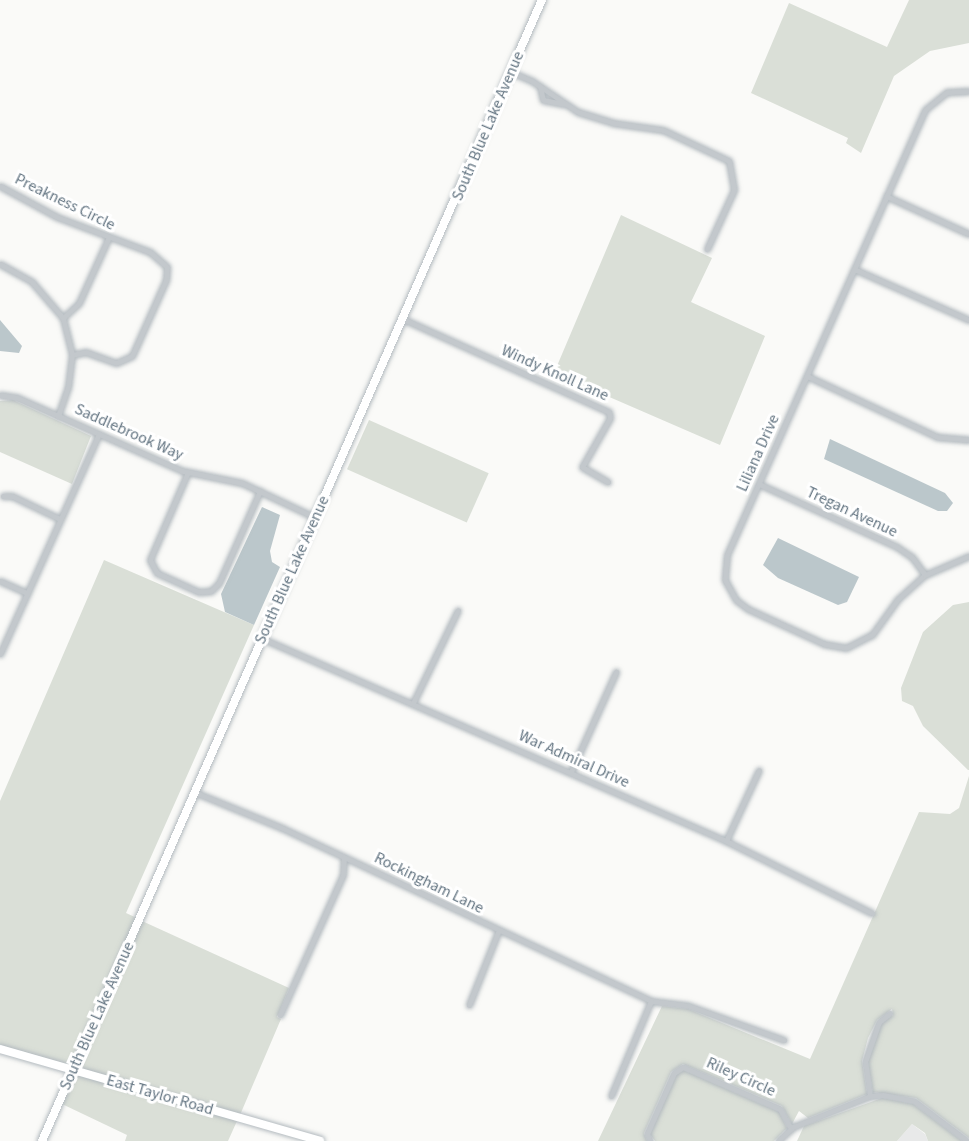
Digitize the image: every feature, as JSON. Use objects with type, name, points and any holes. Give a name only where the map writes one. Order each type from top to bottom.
[{"type":"main road","name":"South Blue Lake Avenue","points":[[42,1141],[542,0]]},
{"type":"main road","name":"East Taylor Road","points":[[0,1049],[320,1141]]},
{"type":"street","points":[[511,72],[540,86],[564,104]]},
{"type":"street","points":[[540,86],[543,100],[564,104],[613,123],[663,130],[729,161],[734,190],[707,249]]},
{"type":"street","name":"Liliana Drive","points":[[969,91],[946,92],[925,110],[724,567],[728,588],[748,609],[824,644],[846,648],[872,635],[898,599],[926,575],[969,556]]},
{"type":"street","name":"Preakness Circle","points":[[0,186],[108,239],[161,259],[167,267],[166,280],[132,356],[125,362],[116,363],[86,352],[72,354]]},
{"type":"street","points":[[886,196],[969,234]]},
{"type":"street","points":[[63,318],[80,303],[108,239]]},
{"type":"street","points":[[0,264],[32,282],[63,318],[72,354],[68,387],[58,416]]},
{"type":"street","points":[[854,269],[969,320]]},
{"type":"street","name":"Windy Knoll Lane","points":[[403,319],[609,412],[610,418],[582,462],[582,467],[608,482]]},
{"type":"street","points":[[807,376],[937,437],[969,440]]},
{"type":"street","name":"Saddlebrook Way","points":[[0,395],[18,398],[188,472],[217,476],[260,491],[316,518]]},
{"type":"street","points":[[0,654],[99,434]]},
{"type":"street","points":[[188,472],[150,560],[157,573],[199,592],[211,591],[219,583],[260,491]]},
{"type":"street","name":"Tregan Avenue","points":[[759,484],[897,547],[912,557],[926,575]]},
{"type":"street","points":[[3,496],[12,496],[60,519]]},
{"type":"street","points":[[0,581],[27,593]]},
{"type":"street","points":[[413,703],[458,610]]},
{"type":"street","name":"War Admiral Drive","points":[[261,638],[726,841],[872,912]]},
{"type":"street","points":[[572,772],[616,672]]},
{"type":"street","points":[[726,841],[759,770]]},
{"type":"street","name":"Rockingham Lane","points":[[194,792],[344,857],[498,932],[651,1001],[689,1006],[784,1041]]},
{"type":"street","points":[[280,1016],[343,875],[344,857]]},
{"type":"street","points":[[469,1005],[498,932]]},
{"type":"street","points":[[610,1096],[651,1001]]},
{"type":"street","points":[[870,1096],[865,1062],[879,1022],[890,1013]]},
{"type":"street","name":"Riley Circle","points":[[650,1141],[647,1134],[674,1073],[683,1067],[780,1109],[791,1129]]},
{"type":"street","points":[[778,1141],[791,1129],[870,1096],[914,1101],[967,1141]]},
{"type":"shaded area","points":[[909,0],[969,0],[969,43],[930,51],[894,76],[861,153],[846,143],[848,138],[751,93],[789,3],[887,47]]},
{"type":"shaded area","points":[[621,215],[712,258],[691,302],[765,336],[720,445],[554,373]]},
{"type":"shaded area","points":[[0,320],[22,346],[19,353],[0,351]]},
{"type":"shaded area","points":[[13,400],[91,436],[72,484],[0,452],[0,401]]},
{"type":"shaded area","points":[[369,420],[489,473],[467,523],[347,469]]},
{"type":"shaded area","points":[[830,439],[945,493],[953,503],[947,511],[938,511],[824,459]]},
{"type":"shaded area","points":[[262,507],[280,515],[270,551],[272,562],[280,567],[254,625],[225,612],[221,594]]},
{"type":"shaded area","points":[[778,538],[859,577],[847,602],[838,605],[778,578],[763,565]]},
{"type":"shaded area","points":[[104,560],[254,625],[126,913],[137,918],[73,1066],[0,1045],[0,801]]},
{"type":"shaded area","points":[[969,602],[968,770],[923,726],[913,706],[902,701],[901,688],[923,632],[953,605]]},
{"type":"shaded area","points":[[969,776],[969,1138],[916,1098],[873,1092],[868,1062],[873,1040],[881,1024],[893,1015],[892,1009],[877,1020],[868,1038],[862,1061],[867,1094],[808,1118],[799,1111],[792,1124],[782,1106],[683,1064],[671,1072],[644,1133],[647,1141],[598,1141],[662,1006],[688,1009],[810,1059],[919,812],[950,814],[959,808]]},
{"type":"shaded area","points":[[142,921],[289,988],[277,1017],[281,1019],[240,1115],[78,1068]]},
{"type":"shaded area","points":[[683,1070],[779,1112],[787,1128],[774,1141],[655,1141],[650,1134],[652,1128],[676,1075]]},
{"type":"shaded area","points":[[76,1074],[237,1121],[228,1141],[125,1141],[127,1135],[62,1104]]},
{"type":"shaded area","points":[[882,1098],[913,1104],[962,1141],[928,1141],[925,1133],[912,1124],[897,1141],[797,1141],[804,1126]]},
{"type":"shaded area","points":[[912,1124],[925,1134],[928,1141],[897,1141]]}]
